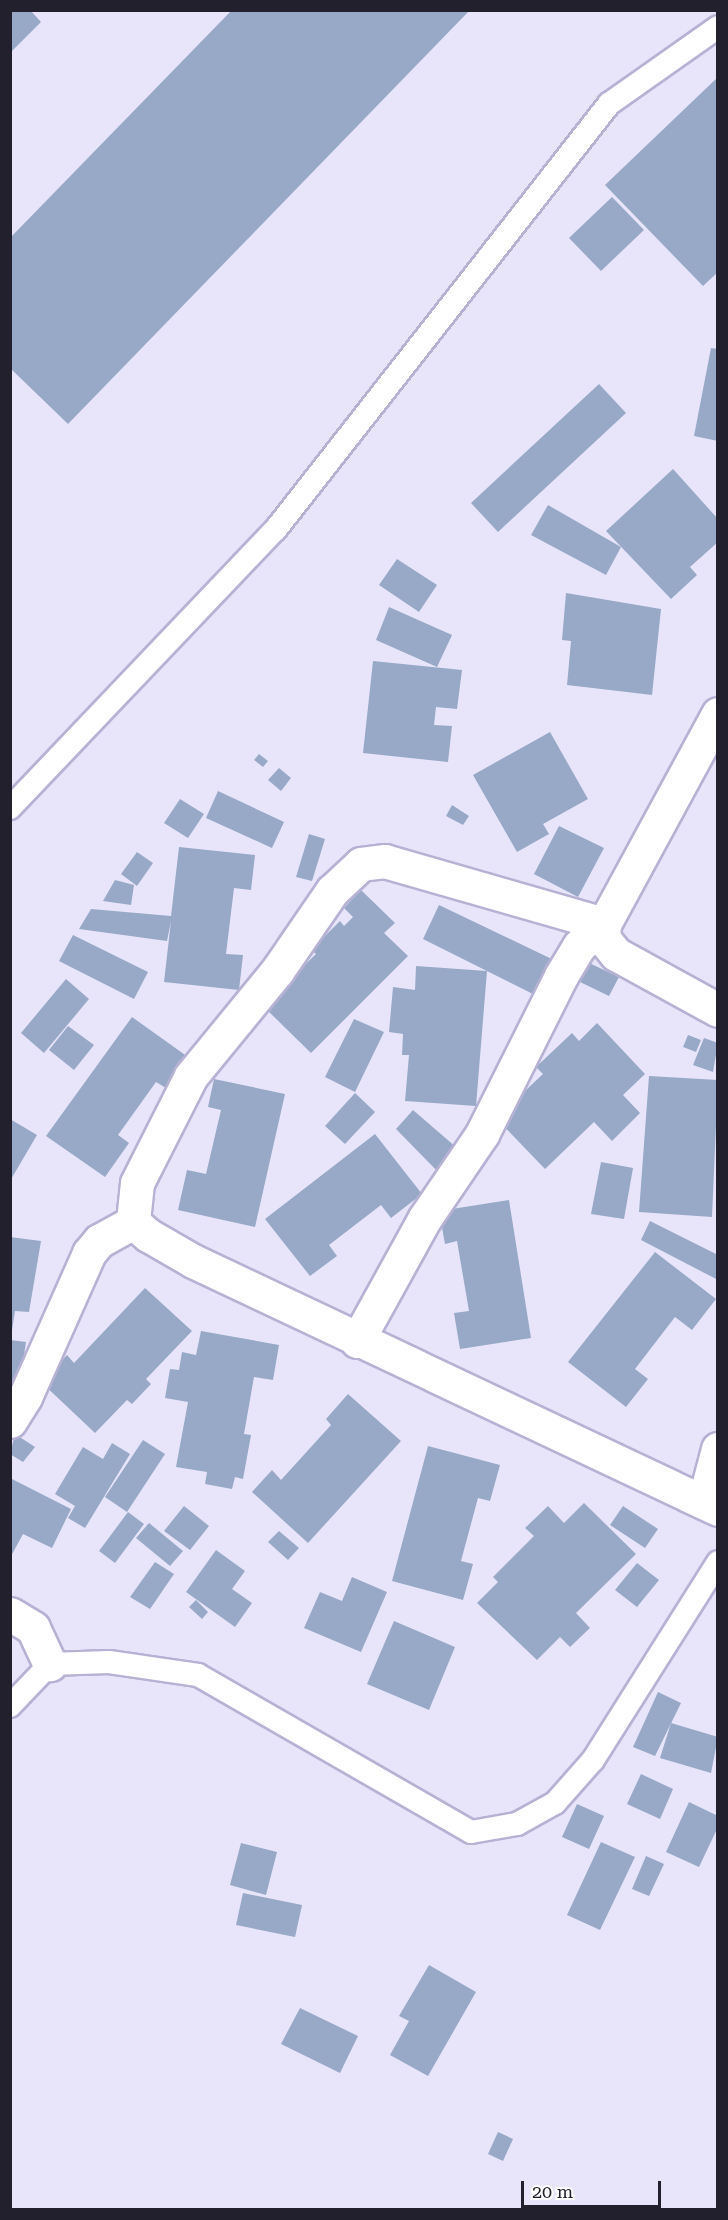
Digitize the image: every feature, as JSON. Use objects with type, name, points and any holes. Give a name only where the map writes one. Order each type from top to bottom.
[{"type":"street","points":[[357,1341],[425,1218],[482,1134],[561,976],[579,946],[604,924],[717,714]]},
{"type":"street","points":[[133,1222],[137,1183],[191,1076],[277,971],[332,891],[361,864],[385,861],[604,924]]},
{"type":"street","points":[[604,924],[603,938],[616,954],[717,1010]]},
{"type":"street","points":[[133,1222],[148,1235],[193,1261],[357,1341],[711,1506],[717,1449]]},
{"type":"street","points":[[10,1421],[25,1397],[88,1253],[99,1241],[133,1222]]},
{"type":"street","points":[[10,1614],[33,1628],[51,1664]]},
{"type":"lane","points":[[10,808],[276,529],[609,104],[717,27]]},
{"type":"lane","points":[[10,1706],[51,1664],[109,1662],[198,1676],[471,1832],[517,1824],[555,1803],[593,1761],[717,1562]]},
{"type":"building","points":[[10,10],[30,10],[41,22],[10,53]]},
{"type":"building","points":[[232,10],[470,10],[68,424],[10,368],[10,238]]},
{"type":"building","points":[[718,77],[718,272],[703,286],[605,185]]},
{"type":"building","points":[[612,197],[644,230],[601,271],[569,238]]},
{"type":"building","points":[[711,348],[718,349],[718,441],[694,436]]},
{"type":"building","points":[[599,384],[626,413],[498,532],[471,503]]},
{"type":"building","points":[[673,469],[718,519],[718,542],[690,567],[697,575],[671,599],[606,531]]},
{"type":"building","points":[[548,505],[621,547],[606,575],[531,535]]},
{"type":"building","points":[[397,559],[437,585],[419,612],[379,585]]},
{"type":"building","points":[[566,593],[661,609],[652,695],[567,685],[571,641],[562,640]]},
{"type":"building","points":[[389,607],[452,635],[437,667],[376,640]]},
{"type":"building","points":[[373,661],[462,670],[457,709],[436,707],[434,725],[452,726],[448,762],[363,753]]},
{"type":"building","points":[[550,732],[588,799],[543,824],[549,834],[517,852],[473,775]]},
{"type":"building","points":[[259,754],[268,761],[263,767],[254,760]]},
{"type":"building","points":[[279,768],[291,778],[281,791],[268,780]]},
{"type":"building","points":[[218,791],[284,822],[272,848],[206,818]]},
{"type":"building","points":[[180,799],[204,814],[188,838],[164,823]]},
{"type":"building","points":[[452,805],[469,816],[463,825],[446,816]]},
{"type":"building","points":[[559,826],[604,848],[578,897],[534,874]]},
{"type":"building","points":[[309,834],[325,839],[312,881],[296,877]]},
{"type":"building","points":[[179,847],[255,855],[251,890],[234,888],[226,954],[243,955],[239,990],[164,982],[171,921],[167,941],[79,929],[91,909],[171,916]]},
{"type":"building","points":[[137,852],[153,863],[137,886],[121,874]]},
{"type":"building","points":[[115,880],[134,885],[131,905],[103,901]]},
{"type":"building","points":[[361,890],[395,923],[384,933],[408,956],[311,1053],[263,1006],[316,954],[311,950],[340,921],[344,926],[353,917],[344,908]]},
{"type":"building","points":[[439,905],[558,962],[541,998],[423,939]]},
{"type":"building","points":[[73,935],[148,972],[134,999],[59,961]]},
{"type":"building","points":[[587,962],[619,977],[609,996],[578,981]]},
{"type":"building","points":[[416,966],[487,971],[476,1106],[405,1101],[409,1055],[402,1055],[403,1034],[389,1032],[393,987],[415,990]]},
{"type":"building","points":[[66,979],[89,999],[44,1053],[21,1033]]},
{"type":"building","points":[[132,1017],[188,1057],[166,1088],[156,1082],[118,1135],[129,1143],[105,1177],[46,1136]]},
{"type":"building","points":[[354,1019],[384,1032],[355,1092],[325,1077]]},
{"type":"building","points":[[597,1023],[645,1074],[623,1095],[640,1113],[612,1141],[594,1122],[545,1169],[496,1118],[543,1074],[536,1067],[572,1033],[579,1041]]},
{"type":"building","points":[[68,1026],[94,1045],[74,1070],[49,1050]]},
{"type":"building","points":[[688,1035],[701,1040],[696,1052],[683,1047]]},
{"type":"building","points":[[704,1038],[718,1043],[713,1072],[693,1065]]},
{"type":"building","points":[[649,1076],[718,1080],[712,1217],[639,1212]]},
{"type":"building","points":[[214,1079],[285,1094],[255,1227],[178,1210],[187,1170],[206,1174],[221,1110],[208,1107]]},
{"type":"building","points":[[355,1093],[375,1112],[345,1144],[325,1126]]},
{"type":"building","points":[[413,1110],[464,1154],[443,1177],[396,1129]]},
{"type":"building","points":[[10,1119],[37,1135],[10,1181]]},
{"type":"building","points":[[375,1134],[422,1194],[391,1218],[381,1205],[329,1245],[337,1256],[310,1276],[265,1219]]},
{"type":"building","points":[[601,1162],[633,1168],[624,1219],[591,1214]]},
{"type":"building","points":[[509,1200],[531,1338],[460,1349],[454,1313],[469,1311],[457,1241],[445,1244],[439,1211]]},
{"type":"building","points":[[650,1221],[718,1255],[718,1280],[641,1240]]},
{"type":"building","points":[[10,1237],[41,1241],[29,1312],[15,1311],[12,1330]]},
{"type":"building","points":[[655,1252],[716,1299],[692,1330],[675,1317],[635,1369],[648,1379],[626,1407],[568,1362]]},
{"type":"building","points":[[145,1288],[192,1331],[146,1379],[151,1384],[132,1404],[127,1400],[95,1433],[41,1382],[67,1355],[74,1363]]},
{"type":"building","points":[[201,1331],[279,1345],[273,1380],[254,1377],[244,1434],[251,1435],[243,1479],[235,1477],[232,1489],[205,1484],[207,1472],[176,1467],[188,1402],[165,1398],[170,1369],[179,1370],[182,1352],[196,1355]]},
{"type":"building","points":[[10,1340],[26,1342],[20,1382],[10,1381]]},
{"type":"building","points":[[348,1394],[401,1441],[308,1543],[252,1492],[272,1470],[281,1480],[331,1425],[326,1419]]},
{"type":"building","points":[[15,1434],[35,1447],[23,1462],[10,1454]]},
{"type":"building","points":[[143,1440],[165,1454],[127,1512],[105,1497]]},
{"type":"building","points":[[112,1443],[130,1454],[85,1528],[68,1518],[75,1506],[55,1494],[83,1447],[103,1459]]},
{"type":"building","points":[[428,1446],[500,1465],[490,1501],[478,1498],[461,1561],[473,1564],[463,1600],[392,1581]]},
{"type":"building","points":[[10,1478],[71,1509],[52,1548],[23,1534],[10,1558]]},
{"type":"building","points":[[584,1503],[636,1554],[576,1613],[590,1628],[570,1647],[560,1637],[537,1660],[477,1603],[498,1582],[493,1577],[534,1536],[525,1528],[548,1506],[564,1523]]},
{"type":"building","points":[[184,1506],[209,1526],[190,1550],[164,1531]]},
{"type":"building","points":[[623,1506],[658,1529],[645,1548],[610,1525]]},
{"type":"building","points":[[128,1512],[144,1524],[115,1563],[99,1551]]},
{"type":"building","points":[[149,1523],[183,1551],[170,1566],[136,1538]]},
{"type":"building","points":[[279,1531],[299,1548],[288,1560],[268,1542]]},
{"type":"building","points":[[216,1550],[245,1571],[232,1589],[252,1603],[235,1627],[186,1592]]},
{"type":"building","points":[[155,1562],[174,1574],[150,1609],[130,1597]]},
{"type":"building","points":[[637,1563],[659,1580],[637,1607],[615,1590]]},
{"type":"building","points":[[352,1577],[387,1592],[361,1652],[304,1628],[320,1592],[342,1601]]},
{"type":"building","points":[[196,1600],[208,1612],[202,1619],[189,1607]]},
{"type":"building","points":[[394,1621],[455,1647],[429,1710],[367,1684]]},
{"type":"building","points":[[658,1692],[681,1703],[655,1756],[633,1747]]},
{"type":"building","points":[[671,1723],[718,1737],[711,1773],[660,1758]]},
{"type":"building","points":[[641,1774],[673,1789],[660,1819],[627,1804]]},
{"type":"building","points":[[689,1802],[718,1816],[718,1827],[699,1867],[666,1852]]},
{"type":"building","points":[[577,1804],[604,1816],[589,1849],[562,1837]]},
{"type":"building","points":[[601,1842],[635,1857],[600,1930],[567,1915]]},
{"type":"building","points":[[241,1843],[277,1852],[266,1895],[230,1885]]},
{"type":"building","points":[[646,1856],[664,1864],[649,1896],[632,1889]]},
{"type":"building","points":[[243,1893],[302,1905],[295,1937],[236,1925]]},
{"type":"building","points":[[429,1965],[476,1992],[428,2076],[390,2055],[409,2021],[399,2016]]},
{"type":"building","points":[[300,2008],[358,2036],[340,2073],[281,2044]]},
{"type":"building","points":[[498,2132],[513,2139],[503,2161],[488,2154]]}]
